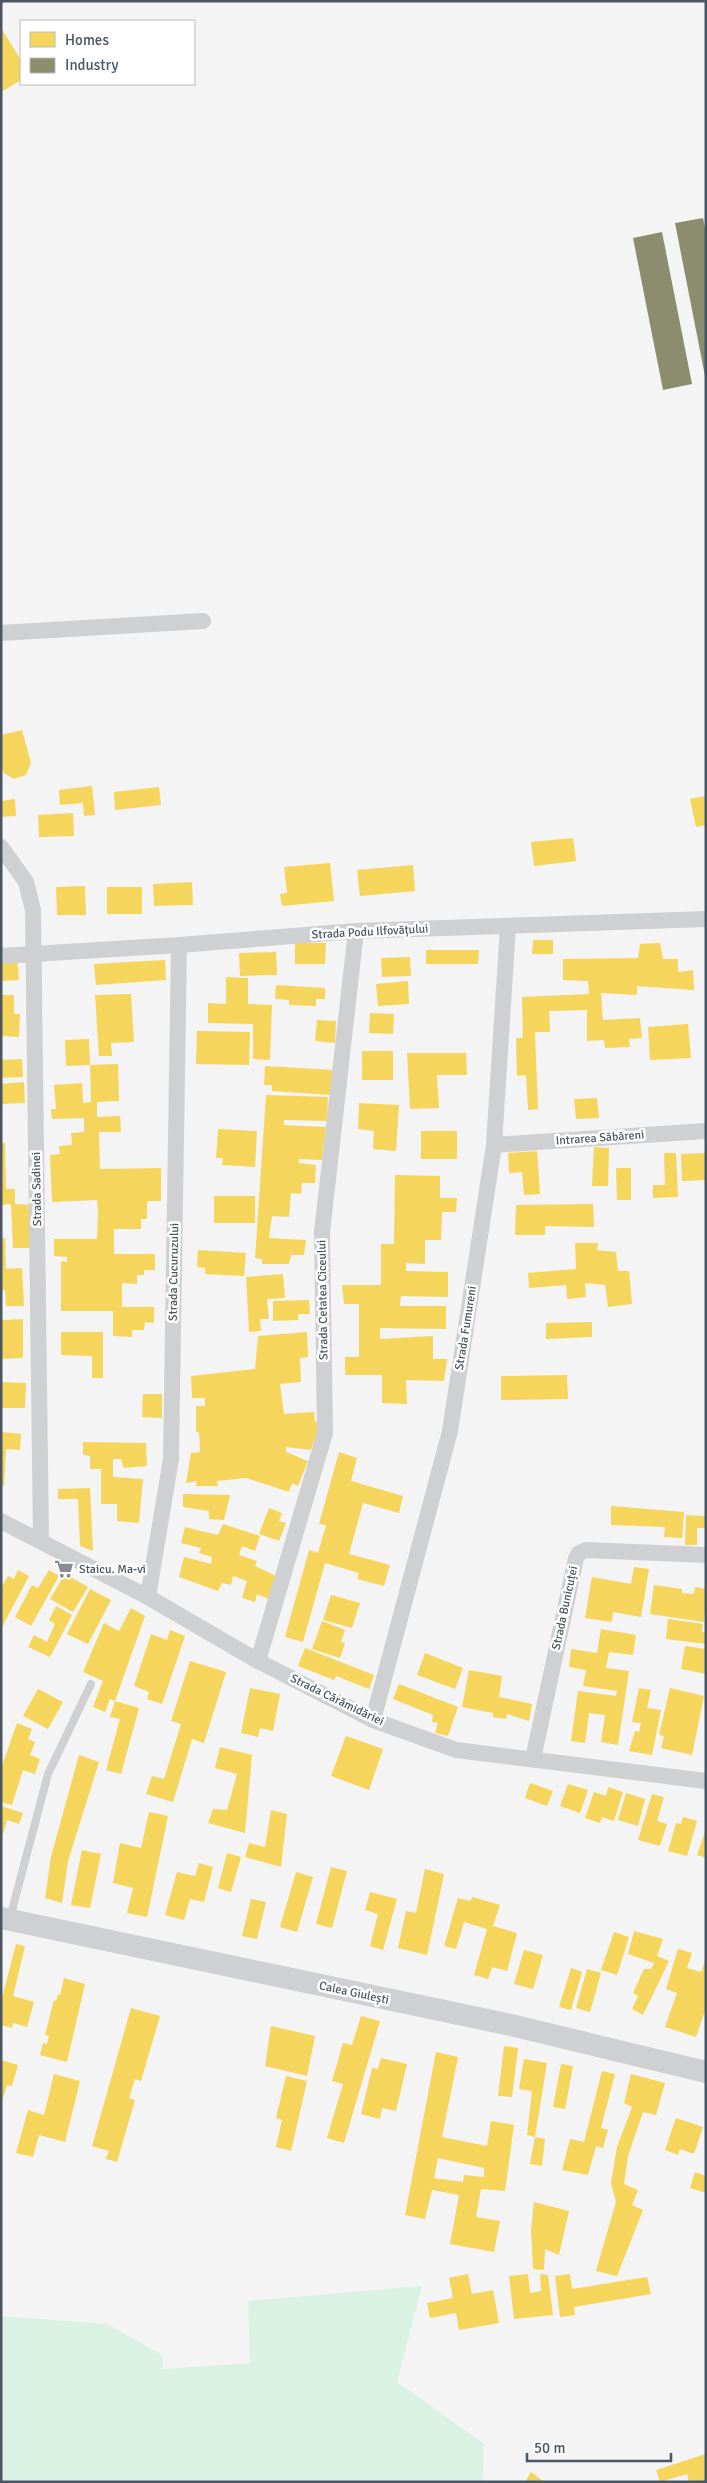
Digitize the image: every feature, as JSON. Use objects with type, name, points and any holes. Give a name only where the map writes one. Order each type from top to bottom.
[{"type":"main road","name":"Calea Giulești","points":[[6,1919],[511,2025],[706,2072]]},
{"type":"street","points":[[1,633],[203,621]]},
{"type":"street","name":"Strada Sadinei","points":[[1,847],[26,882],[33,910],[41,1540]]},
{"type":"street","name":"Strada Podu Ilfovățului","points":[[1,956],[179,945],[356,931],[706,919]]},
{"type":"street","name":"Strada Fumureni","points":[[374,1720],[450,1431],[494,1145],[508,926]]},
{"type":"street","name":"Strada Cetatea Ciceului","points":[[258,1660],[325,1433],[322,1232],[356,931]]},
{"type":"street","name":"Strada Cucuruzului","points":[[148,1597],[171,1459],[179,945]]},
{"type":"street","name":"Intrarea Săbăreni","points":[[494,1145],[706,1131]]},
{"type":"street","name":"Strada Cărămidăriei","points":[[1,1521],[148,1597],[258,1660],[374,1720],[456,1750],[706,1781]]},
{"type":"street","name":"Strada Bunicuței","points":[[533,1759],[576,1558],[579,1553],[586,1550],[706,1555]]},
{"type":"lane","points":[[6,1919],[48,1774],[91,1684]]},
{"type":"green space","points":[[422,2286],[397,2382],[484,2444],[483,2482],[1,2482],[1,2316],[107,2324],[162,2355],[163,2369],[250,2363],[248,2301]]},
{"type":"building: Homes","points":[[1,28],[20,58],[20,81],[1,92]]},
{"type":"building: Homes","points":[[22,730],[31,763],[26,775],[14,779],[4,773],[1,765],[1,735]]},
{"type":"building: Homes","points":[[92,786],[95,815],[84,816],[83,803],[60,805],[59,790]]},
{"type":"building: Homes","points":[[159,787],[161,805],[115,810],[114,792]]},
{"type":"building: Homes","points":[[706,796],[706,825],[696,827],[690,799]]},
{"type":"building: Homes","points":[[15,799],[16,816],[1,817],[1,801]]},
{"type":"building: Homes","points":[[73,813],[74,836],[39,837],[38,815]]},
{"type":"building: Homes","points":[[573,838],[576,861],[534,866],[531,842]]},
{"type":"building: Homes","points":[[330,863],[334,901],[282,906],[280,894],[287,893],[284,867]]},
{"type":"building: Homes","points":[[413,865],[415,891],[360,896],[357,870]]},
{"type":"building: Homes","points":[[192,882],[193,905],[154,906],[153,884]]},
{"type":"building: Homes","points":[[85,886],[86,915],[57,915],[56,887]]},
{"type":"building: Homes","points":[[107,887],[142,887],[142,914],[107,914]]},
{"type":"building: Homes","points":[[533,940],[553,940],[553,954],[532,954]]},
{"type":"building: Homes","points":[[295,943],[326,943],[325,964],[295,964]]},
{"type":"building: Homes","points":[[660,943],[663,959],[678,959],[678,972],[693,970],[694,990],[637,986],[637,995],[601,993],[603,1020],[640,1018],[642,1038],[629,1039],[630,1047],[605,1048],[604,1040],[587,1041],[587,1010],[549,1011],[550,1032],[535,1032],[538,1109],[528,1110],[526,1075],[517,1076],[516,1038],[523,1038],[522,997],[589,994],[588,981],[563,980],[563,959],[638,958],[640,944]]},
{"type":"building: Homes","points":[[426,950],[479,950],[478,964],[426,964]]},
{"type":"building: Homes","points":[[276,952],[277,975],[240,976],[239,953]]},
{"type":"building: Homes","points":[[17,957],[19,980],[1,981],[1,958]]},
{"type":"building: Homes","points":[[410,957],[411,976],[382,977],[381,958]]},
{"type":"building: Homes","points":[[165,960],[166,980],[96,985],[94,964]]},
{"type":"building: Homes","points":[[226,977],[248,978],[248,1004],[272,1005],[270,1060],[253,1059],[253,1024],[208,1023],[208,1003],[226,1004]]},
{"type":"building: Homes","points":[[408,981],[409,1004],[378,1006],[376,984]]},
{"type":"building: Homes","points":[[276,985],[325,988],[325,999],[316,999],[316,1006],[289,1005],[289,1000],[275,999]]},
{"type":"building: Homes","points":[[131,994],[134,1042],[111,1043],[112,1056],[99,1056],[95,995]]},
{"type":"building: Homes","points":[[1,995],[14,995],[14,1014],[20,1014],[19,1037],[1,1036]]},
{"type":"building: Homes","points":[[370,1013],[394,1014],[393,1034],[369,1033]]},
{"type":"building: Homes","points":[[317,1020],[336,1021],[335,1043],[315,1041]]},
{"type":"building: Homes","points":[[688,1024],[691,1058],[650,1060],[648,1027]]},
{"type":"building: Homes","points":[[197,1031],[250,1032],[249,1065],[196,1064]]},
{"type":"building: Homes","points":[[89,1039],[90,1065],[66,1066],[65,1040]]},
{"type":"building: Homes","points":[[362,1051],[393,1051],[393,1080],[362,1080]]},
{"type":"building: Homes","points":[[407,1053],[466,1053],[467,1075],[437,1075],[439,1108],[410,1109]]},
{"type":"building: Homes","points":[[22,1059],[23,1077],[1,1078],[1,1060]]},
{"type":"building: Homes","points":[[118,1064],[119,1101],[97,1102],[97,1117],[120,1116],[121,1132],[99,1132],[100,1169],[161,1168],[161,1201],[147,1201],[147,1219],[141,1219],[141,1229],[114,1229],[114,1254],[155,1254],[155,1270],[144,1270],[144,1275],[137,1275],[137,1284],[122,1283],[122,1307],[154,1307],[154,1323],[145,1322],[144,1330],[132,1330],[132,1337],[113,1336],[113,1311],[61,1311],[61,1261],[67,1262],[67,1257],[54,1256],[54,1239],[97,1239],[98,1212],[97,1200],[52,1202],[50,1155],[60,1154],[59,1146],[72,1145],[71,1133],[84,1132],[84,1118],[52,1119],[51,1109],[56,1109],[54,1085],[82,1083],[83,1103],[91,1102],[90,1065]]},
{"type":"building: Homes","points":[[265,1066],[333,1070],[332,1095],[272,1091],[272,1085],[264,1085]]},
{"type":"building: Homes","points":[[24,1082],[25,1103],[1,1104],[1,1084]]},
{"type":"building: Homes","points":[[266,1095],[328,1097],[327,1121],[284,1120],[284,1125],[326,1127],[322,1160],[299,1159],[299,1163],[316,1165],[315,1183],[302,1183],[301,1194],[291,1193],[289,1217],[272,1216],[269,1238],[306,1240],[304,1255],[291,1255],[289,1264],[262,1264],[262,1259],[255,1258]]},
{"type":"building: Homes","points":[[597,1098],[599,1118],[576,1119],[574,1099]]},
{"type":"building: Homes","points":[[359,1103],[399,1105],[396,1151],[373,1149],[374,1131],[358,1129]]},
{"type":"building: Homes","points":[[218,1129],[257,1131],[255,1167],[222,1165],[223,1158],[216,1158]]},
{"type":"building: Homes","points":[[421,1131],[457,1131],[457,1159],[421,1159]]},
{"type":"building: Homes","points":[[1,1143],[5,1143],[6,1189],[15,1189],[15,1204],[30,1205],[30,1248],[13,1248],[11,1204],[1,1205]]},
{"type":"building: Homes","points":[[594,1147],[609,1148],[608,1186],[592,1186]]},
{"type":"building: Homes","points":[[537,1151],[540,1194],[524,1195],[522,1172],[509,1173],[508,1153]]},
{"type":"building: Homes","points":[[664,1153],[676,1153],[678,1197],[653,1198],[653,1185],[665,1185]]},
{"type":"building: Homes","points":[[706,1153],[706,1180],[682,1181],[681,1154]]},
{"type":"building: Homes","points":[[616,1168],[631,1168],[631,1200],[617,1200]]},
{"type":"building: Homes","points":[[395,1175],[440,1176],[440,1198],[457,1198],[456,1212],[442,1212],[441,1240],[425,1240],[425,1264],[406,1263],[406,1271],[448,1272],[448,1297],[401,1296],[400,1306],[446,1306],[446,1329],[380,1328],[380,1339],[433,1336],[433,1359],[447,1359],[444,1381],[406,1380],[407,1404],[382,1403],[382,1375],[345,1375],[345,1357],[359,1357],[359,1304],[344,1304],[342,1285],[381,1285],[381,1244],[394,1244]]},
{"type":"building: Homes","points":[[214,1196],[255,1196],[255,1223],[214,1223]]},
{"type":"building: Homes","points":[[593,1204],[594,1227],[545,1226],[545,1235],[515,1235],[516,1205]]},
{"type":"building: Homes","points":[[1,1238],[5,1238],[6,1269],[22,1268],[24,1306],[6,1306],[5,1290],[1,1290]]},
{"type":"building: Homes","points":[[575,1243],[598,1243],[597,1250],[616,1252],[618,1271],[629,1271],[632,1304],[608,1307],[605,1285],[585,1283],[586,1297],[567,1299],[566,1285],[529,1288],[528,1273],[576,1269]]},
{"type":"building: Homes","points":[[198,1250],[246,1253],[244,1276],[205,1274],[205,1268],[197,1267]]},
{"type":"building: Homes","points":[[283,1274],[285,1298],[267,1299],[269,1319],[260,1319],[261,1331],[249,1332],[246,1277]]},
{"type":"building: Homes","points":[[309,1300],[310,1314],[298,1314],[298,1320],[273,1321],[273,1301]]},
{"type":"building: Homes","points":[[23,1319],[23,1358],[1,1359],[1,1320]]},
{"type":"building: Homes","points":[[592,1322],[592,1337],[546,1339],[546,1323]]},
{"type":"building: Homes","points":[[61,1332],[103,1332],[103,1378],[92,1378],[92,1356],[61,1355]]},
{"type":"building: Homes","points":[[307,1332],[308,1357],[300,1358],[301,1382],[280,1384],[284,1414],[314,1412],[315,1421],[320,1425],[311,1450],[286,1447],[286,1452],[308,1461],[298,1486],[292,1483],[289,1492],[246,1478],[217,1481],[218,1486],[196,1486],[197,1481],[186,1483],[191,1453],[200,1452],[199,1432],[196,1432],[196,1406],[205,1406],[205,1398],[192,1398],[191,1376],[255,1369],[258,1336]]},
{"type":"building: Homes","points":[[567,1375],[568,1399],[501,1400],[501,1376]]},
{"type":"building: Homes","points":[[1,1382],[26,1383],[25,1408],[1,1408]]},
{"type":"building: Homes","points":[[143,1394],[162,1394],[162,1418],[142,1417]]},
{"type":"building: Homes","points":[[1,1432],[21,1434],[20,1450],[6,1449],[4,1486],[1,1485]]},
{"type":"building: Homes","points":[[83,1442],[146,1443],[147,1466],[124,1468],[121,1459],[113,1459],[113,1477],[143,1479],[139,1523],[117,1521],[117,1504],[101,1504],[101,1469],[90,1469],[90,1456],[83,1455]]},
{"type":"building: Homes","points":[[339,1452],[357,1458],[351,1481],[403,1496],[399,1513],[363,1503],[349,1554],[390,1565],[384,1586],[357,1579],[359,1573],[325,1563],[303,1642],[285,1637],[309,1550],[318,1553],[326,1525],[319,1524]]},
{"type":"building: Homes","points":[[90,1488],[93,1551],[80,1546],[78,1499],[58,1499],[58,1489]]},
{"type":"building: Homes","points":[[183,1494],[230,1495],[224,1520],[209,1519],[209,1511],[183,1507]]},
{"type":"building: Homes","points":[[611,1506],[684,1512],[682,1538],[664,1537],[665,1527],[611,1525]]},
{"type":"building: Homes","points":[[269,1508],[282,1513],[279,1521],[286,1523],[279,1541],[259,1534]]},
{"type":"building: Homes","points":[[686,1515],[706,1516],[706,1528],[697,1528],[697,1545],[685,1545]]},
{"type":"building: Homes","points":[[223,1524],[260,1536],[255,1551],[242,1546],[239,1555],[257,1561],[255,1566],[278,1577],[271,1600],[257,1594],[255,1602],[242,1598],[247,1581],[233,1576],[231,1585],[222,1583],[218,1591],[179,1577],[184,1557],[211,1564],[212,1557],[199,1553],[201,1548],[181,1543],[185,1527],[218,1535]]},
{"type":"building: Homes","points":[[634,1567],[649,1569],[641,1617],[613,1612],[612,1622],[585,1618],[592,1577],[631,1584]]},
{"type":"building: Homes","points":[[18,1570],[29,1576],[1,1629],[1,1588],[8,1576],[14,1579]]},
{"type":"building: Homes","points":[[49,1570],[59,1576],[31,1626],[15,1617],[32,1585],[38,1588]]},
{"type":"building: Homes","points":[[65,1574],[88,1587],[73,1612],[50,1599]]},
{"type":"building: Homes","points":[[654,1585],[682,1589],[682,1593],[694,1594],[695,1587],[706,1589],[704,1622],[650,1614]]},
{"type":"building: Homes","points":[[90,1589],[111,1600],[88,1644],[67,1634]]},
{"type":"building: Homes","points":[[331,1595],[360,1603],[352,1628],[323,1620]]},
{"type":"building: Homes","points":[[56,1606],[72,1615],[50,1657],[28,1647],[34,1635],[47,1642],[55,1624],[49,1620]]},
{"type":"building: Homes","points":[[131,1608],[145,1616],[115,1701],[110,1699],[105,1712],[93,1707],[103,1681],[83,1672],[104,1623],[119,1631]]},
{"type":"building: Homes","points":[[668,1619],[703,1624],[702,1632],[706,1632],[706,1644],[666,1639]]},
{"type":"building: Homes","points":[[322,1621],[345,1630],[341,1642],[345,1643],[340,1658],[312,1649]]},
{"type":"building: Homes","points":[[601,1629],[636,1635],[633,1655],[609,1652],[606,1668],[629,1671],[618,1745],[601,1742],[605,1715],[589,1713],[585,1743],[571,1741],[578,1691],[616,1696],[617,1691],[583,1686],[586,1670],[569,1667],[571,1649],[597,1653]]},
{"type":"building: Homes","points":[[170,1630],[185,1636],[162,1704],[147,1699],[149,1692],[134,1686],[151,1634],[167,1640]]},
{"type":"building: Homes","points":[[685,1646],[706,1649],[706,1674],[681,1669]]},
{"type":"building: Homes","points":[[305,1648],[374,1675],[369,1689],[336,1676],[334,1680],[298,1666]]},
{"type":"building: Homes","points":[[425,1653],[463,1668],[455,1689],[417,1675]]},
{"type":"building: Homes","points":[[190,1661],[226,1672],[204,1743],[192,1739],[173,1802],[146,1794],[152,1776],[164,1779],[181,1724],[171,1721]]},
{"type":"building: Homes","points":[[469,1670],[502,1676],[499,1697],[532,1704],[529,1721],[507,1714],[506,1719],[493,1717],[493,1713],[462,1707]]},
{"type":"building: Homes","points":[[399,1684],[458,1707],[448,1736],[435,1733],[438,1723],[432,1722],[433,1715],[393,1699]]},
{"type":"building: Homes","points":[[250,1688],[280,1694],[273,1731],[260,1728],[258,1737],[241,1733]]},
{"type":"building: Homes","points":[[639,1688],[651,1690],[647,1708],[661,1710],[652,1755],[629,1751],[635,1731],[639,1732],[641,1723],[632,1722]]},
{"type":"building: Homes","points":[[670,1688],[704,1696],[692,1755],[661,1748],[664,1736],[659,1735]]},
{"type":"building: Homes","points":[[38,1689],[63,1702],[48,1729],[23,1716]]},
{"type":"building: Homes","points":[[115,1701],[139,1708],[121,1774],[106,1770],[120,1719],[110,1717]]},
{"type":"building: Homes","points":[[17,1723],[32,1729],[28,1739],[35,1742],[30,1755],[40,1759],[35,1774],[23,1770],[12,1805],[1,1802],[1,1769]]},
{"type":"building: Homes","points":[[346,1736],[383,1749],[369,1790],[331,1776]]},
{"type":"building: Homes","points":[[220,1747],[252,1755],[245,1833],[208,1823],[213,1809],[227,1810],[237,1774],[215,1768]]},
{"type":"building: Homes","points":[[79,1755],[99,1762],[68,1861],[62,1903],[45,1898],[51,1857]]},
{"type":"building: Homes","points":[[530,1783],[553,1791],[547,1806],[525,1798]]},
{"type":"building: Homes","points":[[568,1784],[588,1790],[580,1813],[560,1806]]},
{"type":"building: Homes","points":[[608,1787],[623,1792],[614,1821],[602,1817],[600,1823],[585,1818],[594,1792],[606,1796]]},
{"type":"building: Homes","points":[[626,1793],[645,1799],[638,1826],[618,1820]]},
{"type":"building: Homes","points":[[652,1794],[664,1797],[657,1821],[667,1824],[660,1846],[638,1840]]},
{"type":"building: Homes","points":[[1,1806],[23,1813],[19,1824],[7,1820],[2,1837]]},
{"type":"building: Homes","points":[[271,1810],[287,1814],[281,1867],[245,1857],[249,1843],[265,1847]]},
{"type":"building: Homes","points":[[149,1812],[168,1816],[147,1917],[127,1913],[133,1888],[113,1883],[120,1843],[141,1848]]},
{"type":"building: Homes","points":[[683,1817],[697,1821],[687,1856],[668,1851],[676,1823],[681,1824]]},
{"type":"building: Homes","points":[[706,1829],[706,1858],[697,1855]]},
{"type":"building: Homes","points":[[82,1850],[101,1854],[90,1908],[71,1905]]},
{"type":"building: Homes","points":[[227,1853],[241,1857],[231,1892],[218,1888]]},
{"type":"building: Homes","points":[[199,1863],[213,1867],[204,1902],[190,1899],[184,1920],[165,1915],[177,1872],[195,1876]]},
{"type":"building: Homes","points":[[331,1867],[347,1871],[332,1928],[316,1924]]},
{"type":"building: Homes","points":[[425,1869],[444,1874],[427,1955],[398,1948],[406,1911],[416,1913]]},
{"type":"building: Homes","points":[[296,1872],[313,1877],[297,1932],[280,1927]]},
{"type":"building: Homes","points":[[370,1892],[397,1899],[383,1950],[370,1946],[378,1914],[365,1910]]},
{"type":"building: Homes","points":[[473,1897],[500,1905],[493,1926],[517,1933],[507,1971],[492,1967],[488,1979],[474,1975],[487,1929],[464,1922],[456,1949],[444,1946],[458,1898],[470,1901]]},
{"type":"building: Homes","points":[[251,1899],[266,1902],[257,1939],[242,1936]]},
{"type":"building: Homes","points":[[634,1931],[663,1939],[657,1956],[669,1961],[643,2015],[632,2009],[638,1996],[633,1993],[644,1969],[651,1969],[654,1963],[628,1954]]},
{"type":"building: Homes","points":[[614,1932],[629,1937],[617,1975],[601,1970]]},
{"type":"building: Homes","points":[[16,1944],[25,1946],[13,1996],[34,2002],[27,2027],[13,2023],[12,2028],[1,2025],[1,2002]]},
{"type":"building: Homes","points":[[678,1949],[692,1953],[687,1968],[701,1972],[706,1959],[706,2008],[696,2037],[665,2027],[677,1993],[666,1989]]},
{"type":"building: Homes","points":[[524,1950],[543,1955],[533,1989],[514,1984]]},
{"type":"building: Homes","points":[[571,1968],[582,1972],[571,2010],[559,2007]]},
{"type":"building: Homes","points":[[587,1969],[601,1973],[590,2012],[576,2008]]},
{"type":"building: Homes","points":[[64,1978],[85,1984],[67,2062],[40,2055],[43,2043],[47,2044],[49,2036],[45,2035],[54,2000],[56,2001],[58,1995],[60,1995]]},
{"type":"building: Homes","points":[[131,2008],[160,2016],[141,2081],[135,2079],[129,2098],[135,2100],[117,2162],[106,2159],[109,2151],[92,2146]]},
{"type":"building: Homes","points":[[361,2016],[380,2021],[344,2143],[327,2138],[343,2084],[332,2081],[343,2043],[352,2045]]},
{"type":"building: Homes","points":[[271,2026],[315,2036],[307,2076],[265,2066]]},
{"type":"building: Homes","points":[[504,2046],[518,2048],[512,2097],[498,2096]]},
{"type":"building: Homes","points":[[436,2052],[458,2057],[442,2137],[487,2146],[491,2121],[514,2125],[505,2191],[481,2189],[476,2217],[500,2221],[494,2252],[450,2244],[459,2195],[432,2190],[425,2219],[405,2215]],"holes":[[[438,2158],[484,2168],[484,2177],[464,2175],[463,2182],[434,2178]]]},
{"type":"building: Homes","points":[[381,2058],[407,2064],[396,2111],[382,2108],[380,2119],[361,2114],[372,2068],[378,2069]]},
{"type":"building: Homes","points":[[524,2059],[547,2063],[535,2137],[527,2135],[532,2091],[519,2089]]},
{"type":"building: Homes","points":[[1,2060],[18,2065],[12,2086],[7,2085],[2,2101]]},
{"type":"building: Homes","points":[[561,2064],[573,2066],[565,2109],[553,2107]]},
{"type":"building: Homes","points":[[602,2071],[615,2074],[601,2128],[608,2130],[603,2148],[596,2146],[588,2175],[562,2170],[570,2139],[584,2142]]},
{"type":"building: Homes","points":[[54,2074],[80,2081],[65,2142],[39,2135],[33,2157],[16,2153],[28,2110],[44,2115]]},
{"type":"building: Homes","points":[[631,2074],[665,2083],[656,2115],[643,2112],[628,2156],[624,2184],[638,2190],[632,2205],[643,2210],[617,2276],[596,2271],[616,2202],[611,2183],[617,2147],[632,2107],[624,2103]]},
{"type":"building: Homes","points":[[286,2076],[307,2081],[291,2151],[276,2147],[282,2120],[276,2118]]},
{"type":"building: Homes","points":[[676,2118],[703,2127],[694,2154],[680,2149],[678,2155],[665,2150]]},
{"type":"building: Homes","points":[[535,2137],[545,2139],[542,2166],[530,2164]]},
{"type":"building: Homes","points":[[695,2172],[706,2176],[706,2193],[690,2188]]},
{"type":"building: Homes","points":[[534,2202],[569,2211],[559,2255],[545,2249],[544,2270],[533,2269],[531,2230]]},
{"type":"building: Homes","points":[[468,2274],[472,2294],[493,2290],[499,2323],[459,2330],[456,2313],[430,2318],[427,2303],[453,2298],[449,2278]]},
{"type":"building: Homes","points":[[528,2274],[530,2293],[541,2291],[540,2274],[548,2275],[553,2315],[514,2319],[509,2276]]},
{"type":"building: Homes","points":[[570,2274],[572,2289],[647,2277],[651,2294],[574,2307],[575,2315],[560,2317],[555,2276]]},
{"type":"building: Homes","points":[[706,2454],[706,2482],[689,2482],[687,2474],[660,2482],[656,2470]]},
{"type":"building: Homes","points":[[531,2472],[544,2482],[525,2482]]},
{"type":"building: Industry","points":[[703,218],[706,233],[705,376],[675,223]]},
{"type":"building: Industry","points":[[662,232],[692,384],[663,390],[633,238]]},
{"type":"place","name":"Staicu. Ma-vi","points":[[64,1569]]}]
